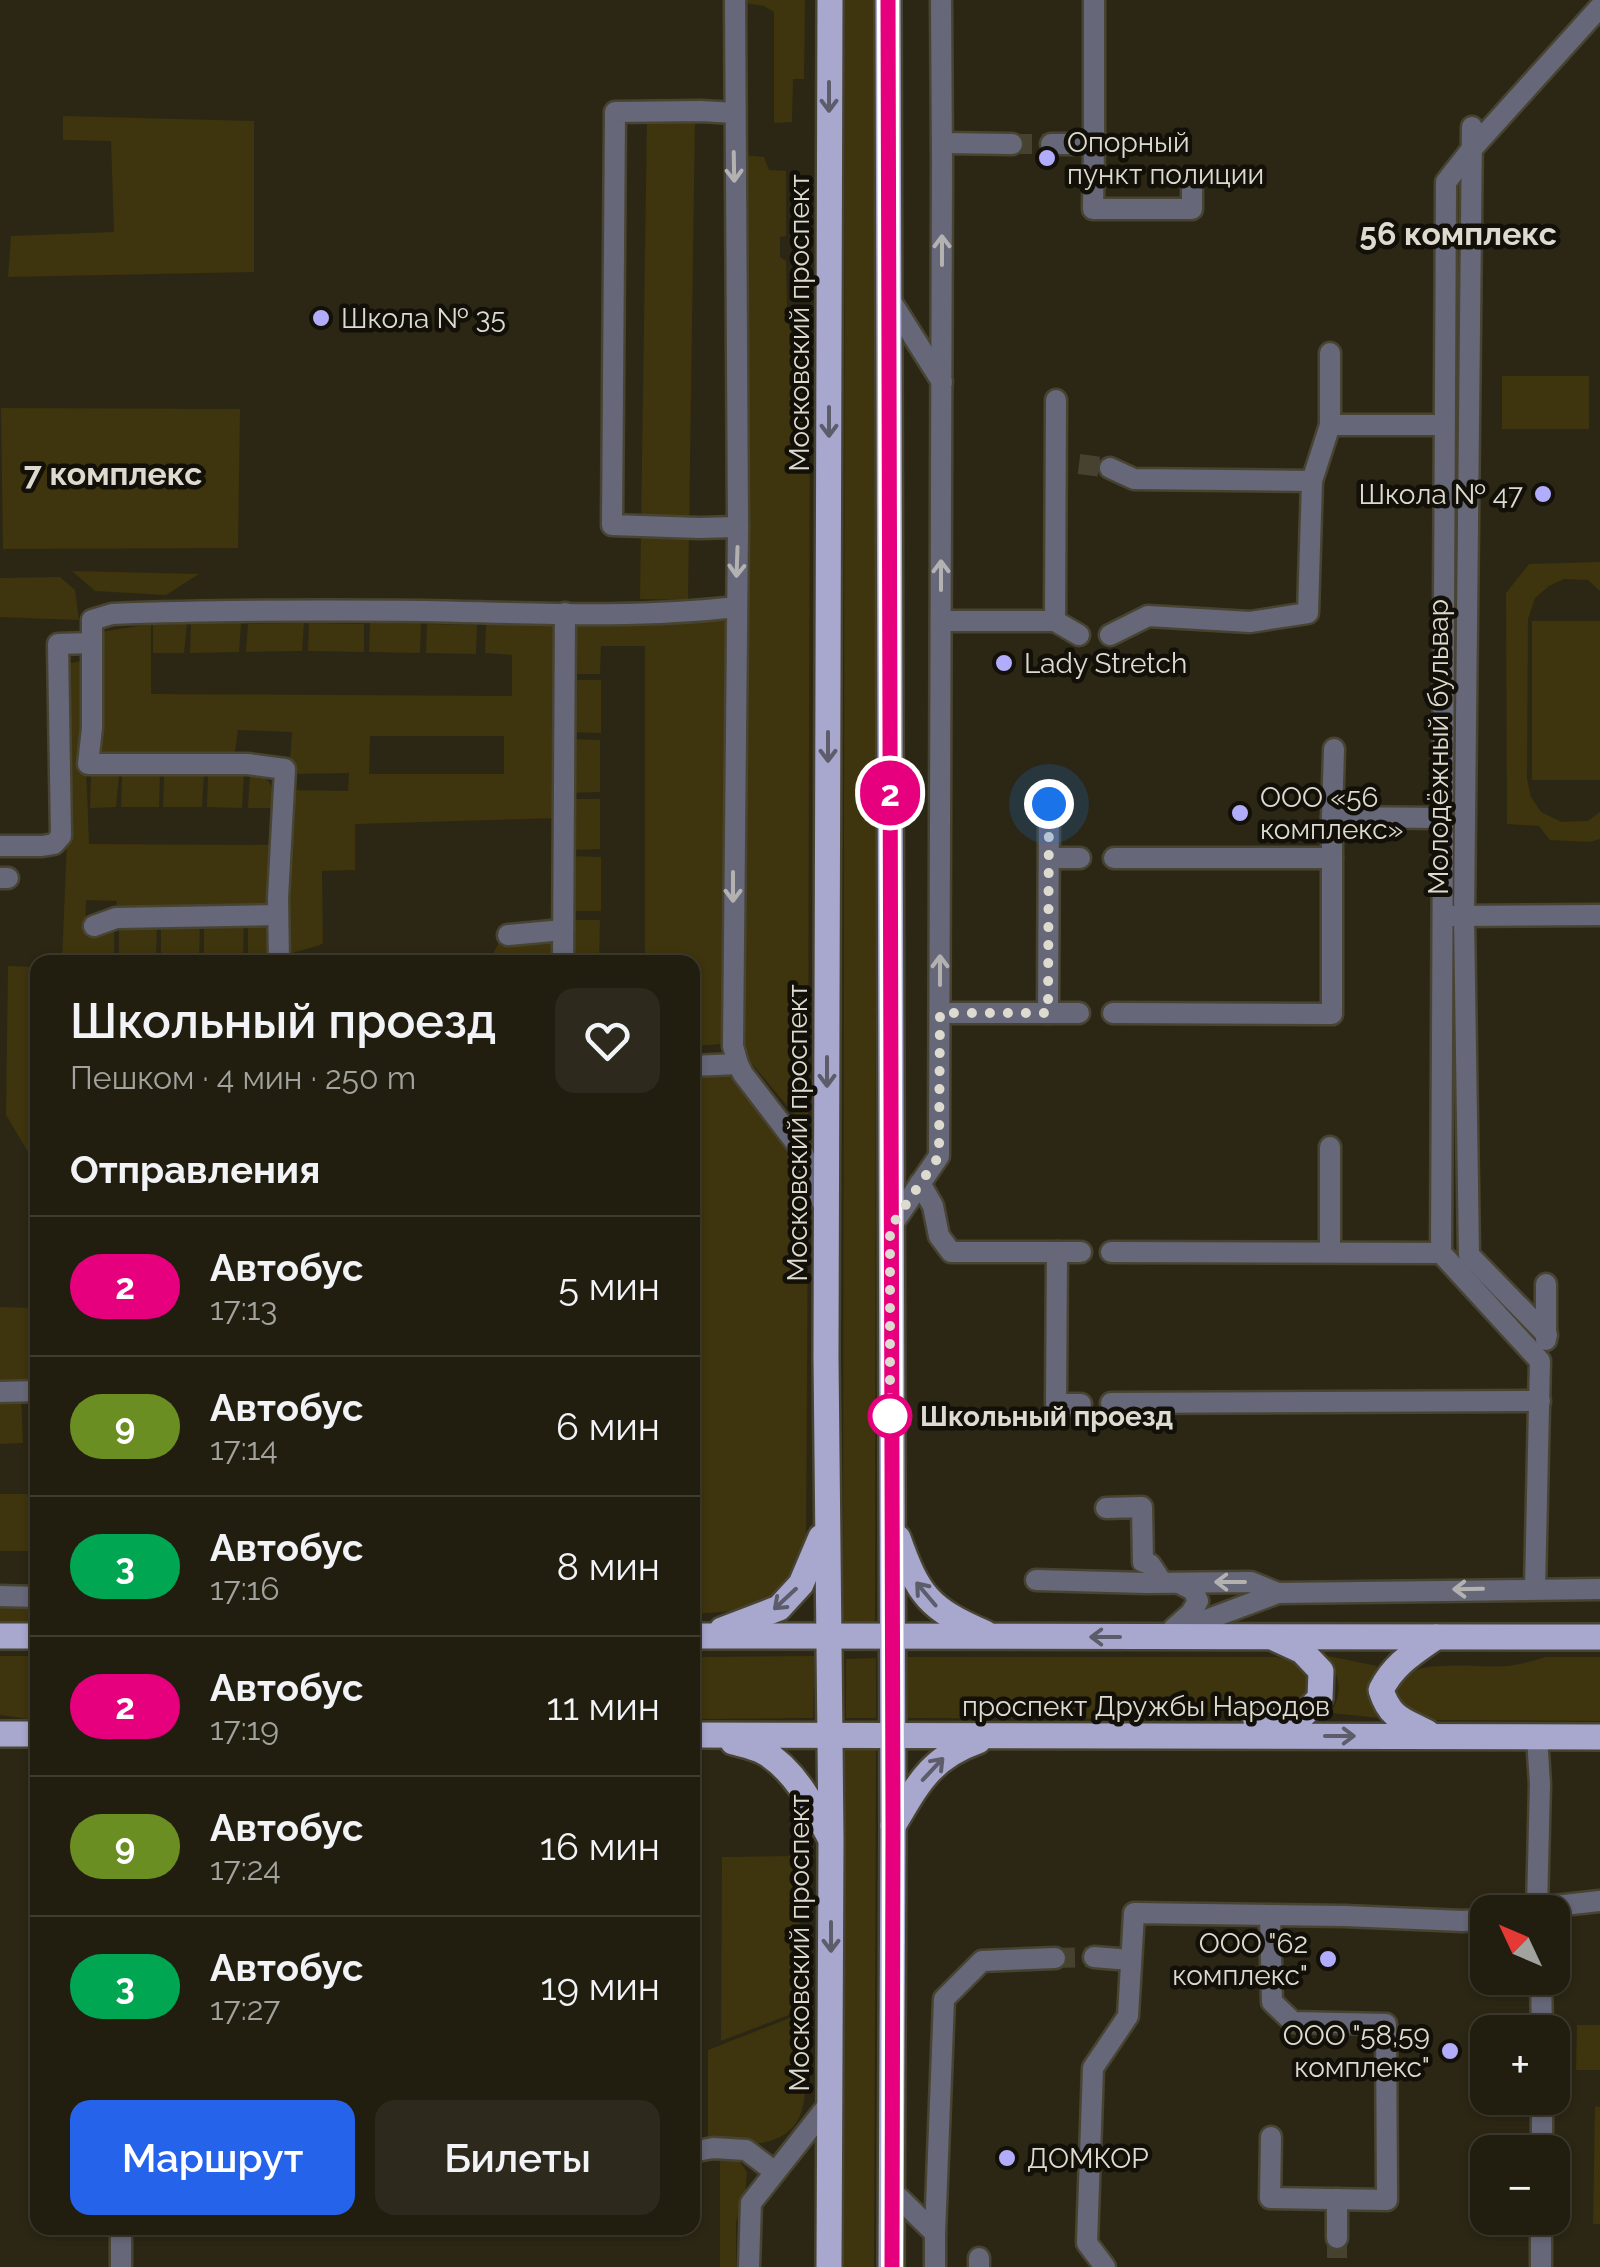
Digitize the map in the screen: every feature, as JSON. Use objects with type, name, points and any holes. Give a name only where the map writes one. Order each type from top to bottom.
[{"type":"main road","name":"Московский проспект","points":[[829,2267],[831,1840],[826,1523],[830,0]]},
{"type":"main road","points":[[888,0],[892,2267]]},
{"type":"main road","points":[[891,1520],[918,1586],[955,1620],[994,1636]]},
{"type":"main road","points":[[700,1636],[778,1608],[801,1584],[826,1523]]},
{"type":"main road","points":[[0,1636],[30,1636]]},
{"type":"main road","points":[[700,1636],[1600,1637]]},
{"type":"main road","points":[[1172,1736],[1217,1724],[1300,1718],[1320,1698],[1321,1671],[1302,1650],[1272,1637]]},
{"type":"main road","points":[[1433,1736],[1386,1708],[1381,1690],[1402,1661],[1436,1637]]},
{"type":"main road","points":[[0,1734],[30,1734]]},
{"type":"main road","points":[[700,1735],[769,1754],[808,1797],[831,1840]]},
{"type":"main road","name":"проспект Дружбы Народов","points":[[700,1735],[1600,1737]]},
{"type":"main road","points":[[893,1826],[932,1766],[956,1749],[992,1736]]},
{"type":"street","points":[[734,0],[738,527],[733,1046],[738,1064],[802,1151],[827,1215]]},
{"type":"street","points":[[890,1228],[939,1156],[940,0]]},
{"type":"street","points":[[1094,0],[1093,208],[1192,209],[1192,189]]},
{"type":"street","points":[[1540,1361],[1441,1253],[1446,182],[1600,7]]},
{"type":"street","points":[[734,113],[615,112],[612,525],[738,527]]},
{"type":"street","name":"Молодёжный бульвар","points":[[1472,127],[1464,917],[1469,1255],[1547,1335]]},
{"type":"street","points":[[942,142],[1012,144]]},
{"type":"street","points":[[1051,144],[1094,144]]},
{"type":"street","points":[[889,298],[942,382]]},
{"type":"street","points":[[1110,635],[1148,616],[1250,622],[1308,612],[1312,481],[1330,425],[1330,353]]},
{"type":"street","points":[[1055,621],[1056,400]]},
{"type":"street","points":[[1330,425],[1444,425]]},
{"type":"street","points":[[1056,464],[1079,464]]},
{"type":"street","points":[[1110,468],[1134,479],[1312,481]]},
{"type":"street","points":[[279,955],[285,769],[248,764],[88,764],[92,620],[112,614],[260,610],[605,614],[736,607]]},
{"type":"street","points":[[563,955],[565,613]]},
{"type":"street","points":[[941,621],[1055,621],[1079,635]]},
{"type":"street","points":[[0,846],[54,844],[60,836],[58,644],[92,643]]},
{"type":"street","points":[[1114,1013],[1332,1014],[1334,749]]},
{"type":"street","points":[[1048,1013],[1049,804]]},
{"type":"street","points":[[1332,817],[1443,818]]},
{"type":"street","points":[[1048,858],[1080,858]]},
{"type":"street","points":[[1114,858],[1332,858]]},
{"type":"street","points":[[94,926],[116,918],[278,915]]},
{"type":"street","points":[[1442,915],[1600,915]]},
{"type":"street","points":[[508,935],[563,930]]},
{"type":"street","points":[[940,1013],[1080,1013]]},
{"type":"street","points":[[700,1066],[738,1064]]},
{"type":"street","points":[[1330,1147],[1330,1252]]},
{"type":"street","points":[[920,1183],[934,1206],[939,1236],[951,1252],[1081,1252]]},
{"type":"street","points":[[1057,1252],[1056,1404],[1081,1404]]},
{"type":"street","points":[[1111,1252],[1441,1253]]},
{"type":"street","points":[[1535,1588],[1540,1361],[1547,1335],[1546,1284]]},
{"type":"street","points":[[0,1392],[30,1391]]},
{"type":"street","points":[[1111,1404],[1540,1400]]},
{"type":"street","points":[[1106,1508],[1142,1507],[1143,1562],[1171,1583],[1193,1590],[1198,1600],[1191,1613],[1164,1636]]},
{"type":"street","points":[[1036,1580],[1252,1582],[1278,1593]]},
{"type":"street","points":[[1164,1636],[1278,1593],[1600,1589]]},
{"type":"street","points":[[0,1596],[30,1596]]},
{"type":"street","points":[[1534,1895],[1540,1784],[1537,1737]]},
{"type":"street","points":[[1570,1905],[1600,1901]]},
{"type":"street","points":[[1105,2267],[1087,2243],[1092,2068],[1128,2016],[1134,1913],[1470,1921]]},
{"type":"street","points":[[1270,1915],[1272,2002],[1282,2012],[1293,2022],[1386,2024],[1387,2200],[1270,2198],[1271,2137]]},
{"type":"street","points":[[1094,1957],[1130,1960]]},
{"type":"street","points":[[935,2267],[944,2000],[982,1960],[1056,1958]]},
{"type":"street","points":[[749,2267],[752,2203],[829,2104]]},
{"type":"street","points":[[702,2150],[746,2150],[776,2172]]},
{"type":"street","points":[[891,2190],[935,2233]]},
{"type":"street","points":[[1337,2200],[1337,2238]]},
{"type":"street","points":[[121,2235],[121,2267]]},
{"type":"street","points":[[1541,2235],[1541,2267]]},
{"type":"shaded area","points":[[745,0],[805,0],[804,79],[793,79],[792,122],[774,123],[774,12]]},
{"type":"shaded area","points":[[845,0],[877,0],[875,1626],[843,1626]]},
{"type":"shaded area","points":[[63,116],[254,121],[254,272],[8,277],[11,236],[114,232],[111,141],[63,140]]},
{"type":"shaded area","points":[[647,118],[695,118],[688,600],[640,599]]},
{"type":"shaded area","points":[[742,155],[764,157],[769,170],[786,171],[786,236],[780,237],[780,257],[786,261],[787,307],[795,308],[804,353],[810,363],[808,1131],[743,1053]]},
{"type":"shaded area","points":[[1502,376],[1589,376],[1589,429],[1502,429]]},
{"type":"shaded area","points":[[1,408],[240,409],[238,548],[3,549]]},
{"type":"shaded area","points":[[1600,562],[1600,591],[1588,580],[1564,579],[1535,598],[1528,619],[1527,779],[1531,797],[1541,812],[1562,822],[1588,821],[1600,812],[1600,839],[1550,840],[1539,826],[1507,824],[1506,593],[1529,564]]},
{"type":"shaded area","points":[[72,571],[199,574],[166,595],[95,591]]},
{"type":"shaded area","points":[[60,577],[75,590],[79,620],[0,617],[0,578]]},
{"type":"shaded area","points":[[722,611],[726,627],[722,1044],[700,1046],[700,955],[645,955],[645,646],[601,646],[600,674],[568,674],[568,616]]},
{"type":"shaded area","points":[[518,616],[563,616],[559,818],[355,824],[355,870],[322,871],[320,945],[282,955],[287,790],[348,791],[349,773],[289,774],[292,732],[238,730],[235,752],[100,755],[100,632],[151,624],[151,694],[512,696],[512,655],[485,653],[486,624],[515,624]],"holes":[[[370,736],[504,736],[504,774],[369,774]]]},
{"type":"shaded area","points":[[1532,621],[1600,621],[1600,780],[1532,780]]},
{"type":"shaded area","points":[[191,622],[241,623],[239,652],[190,653]]},
{"type":"shaded area","points":[[187,623],[184,653],[153,653],[153,624]]},
{"type":"shaded area","points":[[304,623],[302,651],[246,652],[248,624]]},
{"type":"shaded area","points":[[309,623],[364,624],[364,652],[308,651]]},
{"type":"shaded area","points":[[370,623],[421,623],[420,653],[369,652]]},
{"type":"shaded area","points":[[427,624],[477,625],[476,654],[426,653]]},
{"type":"shaded area","points":[[82,661],[89,844],[278,845],[276,913],[115,916],[117,901],[86,900],[85,929],[114,928],[114,955],[62,955],[68,816],[66,668]]},
{"type":"shaded area","points":[[568,680],[601,680],[601,733],[568,732]]},
{"type":"shaded area","points":[[568,739],[600,740],[600,792],[567,793]]},
{"type":"shaded area","points":[[244,773],[242,808],[207,807],[208,774]]},
{"type":"shaded area","points":[[204,774],[202,807],[163,807],[164,775]]},
{"type":"shaded area","points":[[250,774],[270,784],[272,808],[248,808]]},
{"type":"shaded area","points":[[119,775],[116,807],[90,808],[91,776]]},
{"type":"shaded area","points":[[122,775],[160,775],[159,807],[121,807]]},
{"type":"shaded area","points":[[569,799],[600,799],[600,849],[569,850]]},
{"type":"shaded area","points":[[569,856],[601,857],[601,911],[569,911]]},
{"type":"shaded area","points":[[248,917],[277,917],[277,955],[248,955]]},
{"type":"shaded area","points":[[244,918],[243,955],[204,955],[204,919]]},
{"type":"shaded area","points":[[200,919],[199,955],[161,955],[161,920]]},
{"type":"shaded area","points":[[157,920],[156,955],[119,955],[119,922]]},
{"type":"shaded area","points":[[567,920],[600,920],[599,955],[567,955]]},
{"type":"shaded area","points":[[560,934],[560,955],[492,955],[501,938]]},
{"type":"shaded area","points":[[8,966],[30,967],[30,1155],[6,1115]]},
{"type":"shaded area","points":[[700,1074],[741,1081],[779,1130],[808,1193],[806,1552],[798,1577],[758,1609],[700,1613]]},
{"type":"shaded area","points":[[0,1307],[30,1308],[30,1388],[0,1388]]},
{"type":"shaded area","points":[[21,1396],[23,1443],[0,1444],[0,1397]]},
{"type":"shaded area","points":[[0,1494],[30,1494],[30,1551],[0,1551]]},
{"type":"shaded area","points":[[0,1604],[30,1604],[30,1626],[0,1626]]},
{"type":"shaded area","points":[[0,1656],[30,1656],[30,1719],[0,1715]]},
{"type":"shaded area","points":[[815,1656],[813,1718],[700,1719],[700,1657]]},
{"type":"shaded area","points":[[1328,1656],[1377,1666],[1372,1683],[1380,1718],[1330,1713],[1338,1684]]},
{"type":"shaded area","points":[[906,1657],[1277,1657],[1304,1668],[1309,1689],[1299,1706],[1279,1712],[1211,1712],[1163,1719],[906,1718]]},
{"type":"shaded area","points":[[1545,1657],[1600,1657],[1600,1721],[1419,1720],[1399,1698],[1402,1678],[1427,1667],[1511,1665]]},
{"type":"shaded area","points":[[876,1658],[876,1718],[846,1718],[846,1659]]},
{"type":"shaded area","points":[[845,1748],[876,1748],[874,2267],[844,2267]]},
{"type":"shaded area","points":[[800,1856],[799,2011],[721,2041],[722,1857]]},
{"type":"shaded area","points":[[795,2016],[805,2087],[798,2120],[787,2133],[763,2143],[708,2141],[708,2050]]},
{"type":"shaded area","points":[[1577,2025],[1600,2025],[1600,2070],[1576,2070]]},
{"type":"shaded area","points":[[1595,2106],[1600,2107],[1600,2224],[1593,2224]]},
{"type":"shaded area","points":[[720,2154],[737,2158],[747,2172],[745,2197],[736,2222],[736,2267],[720,2267]]},
{"type":"tunnel","points":[[1012,144],[1051,144]]},
{"type":"tunnel","points":[[1079,464],[1110,468]]},
{"type":"tunnel","points":[[1055,1958],[1094,1957]]},
{"type":"tunnel","points":[[1337,2238],[1337,2267]]},
{"type":"bus line","name":"2","points":[[888,0],[892,2267]]},
{"type":"place","name":"Опорный пункт полиции","points":[[1047,158]]},
{"type":"place","name":"Школа № 35","points":[[321,318]]},
{"type":"place","name":"Школа № 47","points":[[1543,494]]},
{"type":"place","name":"Lady Stretch","points":[[1004,663]]},
{"type":"place","name":"ООО «56 комплекс»","points":[[1240,813]]},
{"type":"place","name":"Школьный проезд","points":[[890,1416]]},
{"type":"place","name":"ООО \"62 комплекс\"","points":[[1328,1959]]},
{"type":"place","name":"ООО \"58,59 комплекс\"","points":[[1450,2051]]},
{"type":"place","name":"ДОМКОР","points":[[1007,2158]]},
{"type":"district","name":"56 комплекс","points":[[1458,234]]},
{"type":"district","name":"7 комплекс","points":[[113,474]]},
{"type":"route","points":[[890,1416],[890,1228],[939,1156],[940,1013],[1048,1013],[1049,804]]}]
